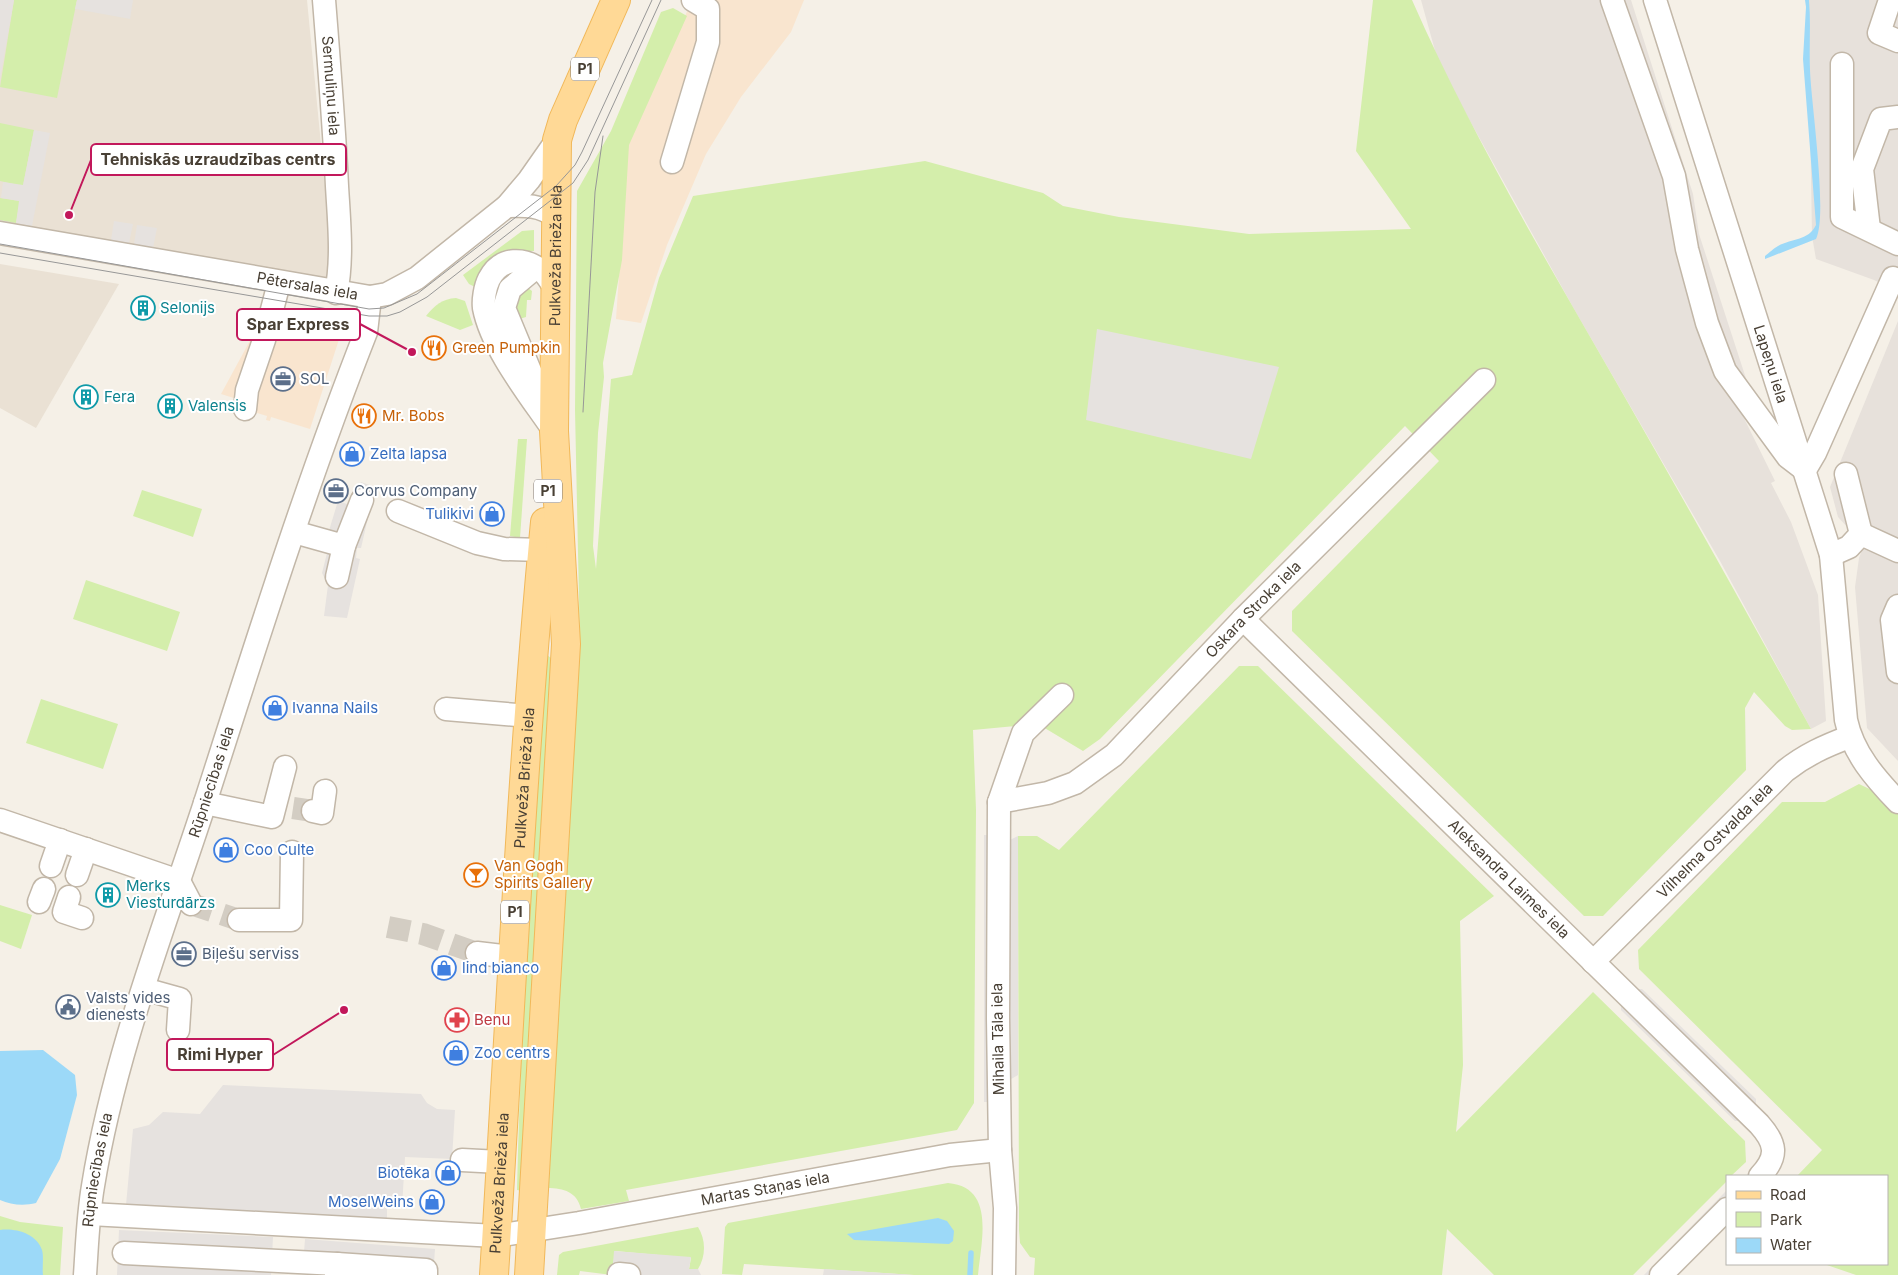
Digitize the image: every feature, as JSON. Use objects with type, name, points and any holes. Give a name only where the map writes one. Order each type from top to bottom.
[{"type":"main road","name":"P1","points":[[557,140],[563,120],[616,0]]},
{"type":"main road","name":"Pulkveža Brieža iela","points":[[529,1275],[566,644],[554,431],[557,140]]},
{"type":"main road","name":"Pulkveža Brieža iela","points":[[494,1275],[512,957],[534,639],[554,431]]},
{"type":"main road","points":[[534,639],[541,630],[550,627],[560,631],[566,644]]},
{"type":"street","name":"Sermuliņu iela","points":[[324,0],[333,106],[338,208],[339,280],[336,293]]},
{"type":"street","points":[[672,162],[708,42],[708,9],[694,0]]},
{"type":"street","points":[[1612,0],[1674,176],[1687,249],[1707,323],[1725,371],[1788,457],[1806,470],[1816,453],[1893,278]]},
{"type":"street","name":"Lapeņu iela","points":[[1655,0],[1806,470],[1831,555],[1849,737]]},
{"type":"street","points":[[1890,0],[1879,34],[1898,41]]},
{"type":"street","points":[[1842,64],[1842,217],[1898,244]]},
{"type":"street","points":[[1869,229],[1862,169],[1882,119],[1898,116]]},
{"type":"street","name":"Pētersalas iela","points":[[0,233],[336,293],[370,297],[387,294],[417,278],[507,206],[529,180],[557,140]]},
{"type":"street","points":[[507,206],[532,205],[542,208],[556,217]]},
{"type":"street","points":[[554,431],[515,374],[492,331],[484,307],[486,285],[494,269],[506,262],[520,261],[543,272],[555,288]]},
{"type":"street","points":[[245,409],[247,390],[264,340],[279,283]]},
{"type":"street","name":"Rūpniecības iela","points":[[85,1275],[90,1214],[102,1136],[144,988],[294,532],[366,332],[370,297]]},
{"type":"street","name":"Oskara Stroka iela","points":[[1000,802],[1048,793],[1075,783],[1114,755],[1243,619],[1484,380]]},
{"type":"street","points":[[1846,474],[1861,534]]},
{"type":"street","points":[[336,576],[344,546],[362,500]]},
{"type":"street","points":[[398,511],[478,543],[504,549],[542,550]]},
{"type":"street","points":[[294,532],[344,546]]},
{"type":"street","points":[[1831,555],[1849,547],[1861,534]]},
{"type":"street","points":[[1861,534],[1898,551]]},
{"type":"street","points":[[1898,606],[1892,620],[1898,672]]},
{"type":"street","name":"Aleksandra Laimes iela","points":[[1243,619],[1759,1124],[1773,1142],[1774,1153],[1766,1170],[1761,1175]]},
{"type":"street","name":"Mihaila Tāla iela","points":[[1004,1275],[1005,1208],[1000,1150],[998,1018],[1000,802],[1023,733],[1062,695]]},
{"type":"street","points":[[446,708],[529,716]]},
{"type":"street","points":[[1849,737],[1858,754],[1898,802]]},
{"type":"street","name":"Vilhelma Ostvalda iela","points":[[1593,962],[1785,771],[1813,752],[1849,737]]},
{"type":"street","points":[[285,767],[294,808]]},
{"type":"street","points":[[205,803],[272,817],[294,808],[322,813],[325,791]]},
{"type":"street","points":[[0,820],[179,881],[191,904]]},
{"type":"street","points":[[51,866],[60,840]]},
{"type":"street","points":[[77,875],[86,849]]},
{"type":"street","points":[[239,920],[291,920],[292,852]]},
{"type":"street","points":[[69,897],[64,912],[82,918]]},
{"type":"street","points":[[478,953],[512,957]]},
{"type":"street","points":[[144,988],[180,999],[178,1030]]},
{"type":"street","name":"Martas Staņas iela","points":[[90,1214],[496,1236],[579,1224],[950,1155],[1000,1150]]},
{"type":"street","points":[[462,1160],[500,1162]]},
{"type":"street","points":[[1661,1275],[1726,1210]]},
{"type":"street","points":[[124,1253],[337,1269],[426,1270],[426,1275]]},
{"type":"shaded area","points":[[0,0],[307,0],[335,289],[0,226]]},
{"type":"shaded area","points":[[0,0],[14,0],[0,79]]},
{"type":"shaded area","points":[[77,0],[133,0],[130,19],[75,9]]},
{"type":"shaded area","points":[[692,0],[804,0],[791,32],[741,97],[706,154],[667,245],[641,323],[616,319],[628,146]]},
{"type":"shaded area","points":[[1421,0],[1631,0],[1693,194],[1699,234],[1754,403],[1738,406],[1775,481],[1771,483],[1791,522],[1818,595],[1826,721],[1811,729],[1720,561],[1574,309],[1439,65]]},
{"type":"shaded area","points":[[1808,0],[1898,0],[1898,292],[1874,280],[1816,259],[1812,236]]},
{"type":"shaded area","points":[[34,130],[50,133],[32,226],[16,223],[19,201],[1,198],[3,182],[23,185]]},
{"type":"shaded area","points":[[114,221],[133,224],[129,243],[111,240]]},
{"type":"shaded area","points":[[137,225],[157,228],[153,248],[134,244]]},
{"type":"shaded area","points":[[0,264],[119,284],[36,428],[0,408]]},
{"type":"shaded area","points":[[266,311],[344,324],[310,429],[271,417],[270,421],[266,420],[267,416],[254,412],[237,399],[221,394]]},
{"type":"shaded area","points":[[1898,321],[1898,761],[1867,728],[1855,587],[1859,558],[1864,545],[1838,517],[1830,487]]},
{"type":"shaded area","points":[[1097,329],[1279,367],[1251,459],[1086,420]]},
{"type":"shaded area","points":[[361,482],[372,486],[366,507],[370,509],[361,548],[357,548],[356,558],[360,559],[347,618],[324,616],[328,585],[322,573],[328,549],[324,547],[338,501],[353,506]]},
{"type":"shaded area","points":[[984,835],[990,835],[989,1102],[984,1102]]},
{"type":"shaded area","points":[[1018,836],[1018,1075],[1006,1082],[1006,842]]},
{"type":"shaded area","points":[[1634,989],[1642,989],[1756,1099],[1756,1109]]},
{"type":"shaded area","points":[[1621,1002],[1743,1121],[1735,1121],[1621,1010]]},
{"type":"shaded area","points":[[223,1085],[421,1094],[427,1103],[437,1109],[455,1110],[452,1159],[405,1157],[402,1208],[387,1207],[387,1221],[126,1205],[133,1129],[149,1125],[163,1112],[200,1114]]},
{"type":"shaded area","points":[[1726,1191],[1726,1199],[1651,1275],[1644,1275]]},
{"type":"shaded area","points":[[119,1230],[273,1237],[271,1275],[117,1275]]},
{"type":"shaded area","points":[[305,1239],[435,1249],[434,1263],[304,1252]]},
{"type":"shaded area","points":[[614,1251],[691,1257],[689,1269],[698,1269],[701,1275],[612,1275]]},
{"type":"shaded area","points":[[824,1269],[914,1275],[823,1275]]},
{"type":"green space","points":[[14,0],[77,0],[57,98],[0,87]]},
{"type":"green space","points":[[1373,0],[1412,0],[1459,99],[1510,196],[1692,515],[1811,729],[1792,730],[1785,726],[1754,692],[1745,708],[1746,770],[1603,916],[1584,916],[1292,631],[1292,611],[1439,461],[1405,426],[1100,739],[1083,751],[1038,724],[973,730],[976,810],[974,1103],[957,1130],[626,1190],[629,1201],[581,1209],[579,1203],[569,1192],[547,1188],[561,976],[565,847],[580,647],[575,410],[577,191],[611,131],[661,12],[673,8],[687,16],[629,145],[622,260],[603,363],[604,377],[598,433],[593,546],[596,569],[611,379],[632,375],[659,278],[693,196],[925,161],[1043,193],[1063,206],[1119,217],[1249,234],[1411,229],[1356,151]]},
{"type":"green space","points":[[0,123],[34,130],[23,186],[0,181]]},
{"type":"green space","points":[[0,198],[20,201],[16,223],[0,220]]},
{"type":"green space","points":[[534,230],[534,251],[509,252],[477,288],[469,284],[463,275],[522,231]]},
{"type":"green space","points":[[528,288],[532,291],[531,300],[527,300],[526,317],[516,320],[515,303],[518,294]]},
{"type":"green space","points":[[456,298],[465,301],[473,325],[460,330],[426,316],[439,303]]},
{"type":"green space","points":[[518,439],[527,439],[520,538],[510,536]]},
{"type":"green space","points":[[142,490],[202,509],[193,537],[133,516]]},
{"type":"green space","points":[[86,580],[180,612],[167,651],[73,619]]},
{"type":"green space","points":[[546,654],[552,659],[523,1191],[517,1190],[522,1056],[528,922]]},
{"type":"green space","points":[[1239,666],[1258,666],[1494,896],[1460,921],[1463,1065],[1456,1132],[1593,992],[1745,1141],[1746,1162],[1732,1175],[1726,1175],[1726,1182],[1633,1275],[1494,1275],[1447,1229],[1442,1275],[1034,1275],[1035,1258],[1030,1257],[1020,1243],[1019,1230],[1018,836],[1037,836],[1059,850]]},
{"type":"green space","points":[[41,699],[118,724],[103,769],[26,743]]},
{"type":"green space","points":[[1859,784],[1882,795],[1898,813],[1898,1275],[1856,1275],[1827,1265],[1888,1265],[1888,1175],[1798,1175],[1822,1150],[1639,969],[1638,950],[1782,802],[1825,802]]},
{"type":"green space","points":[[0,905],[32,915],[21,949],[0,941]]},
{"type":"green space","points":[[948,1183],[963,1187],[973,1194],[979,1205],[982,1218],[982,1232],[978,1275],[914,1275],[744,1264],[742,1275],[722,1274],[725,1227],[728,1223]]},
{"type":"green space","points":[[0,1216],[20,1222],[63,1227],[60,1275],[0,1275]]},
{"type":"green space","points":[[698,1227],[704,1243],[704,1253],[698,1269],[689,1269],[691,1258],[615,1251],[612,1275],[580,1271],[579,1275],[557,1275],[559,1255],[563,1252]]},
{"type":"water","points":[[1805,0],[1809,0],[1810,9],[1810,70],[1820,184],[1819,226],[1816,239],[1765,259],[1765,256],[1776,247],[1804,237],[1816,225],[1803,59]]},
{"type":"water","points":[[43,1050],[75,1075],[77,1095],[60,1159],[36,1203],[13,1204],[0,1200],[0,1051]]},
{"type":"water","points":[[938,1218],[947,1221],[954,1231],[953,1241],[949,1244],[854,1240],[847,1234]]},
{"type":"water","points":[[0,1230],[18,1231],[35,1239],[42,1250],[43,1275],[0,1275]]},
{"type":"waterway","points":[[970,1275],[971,1253]]},
{"type":"tunnel","points":[[293,808],[313,811]]},
{"type":"tunnel","points":[[191,904],[239,920]]},
{"type":"tunnel","points":[[388,927],[423,934],[477,953]]},
{"type":"tram line","points":[[0,244],[369,309],[384,308],[417,294],[556,186],[575,165],[652,0]]},
{"type":"tram line","points":[[0,253],[369,316],[387,316],[400,312],[427,297],[573,183],[588,160],[661,0]]},
{"type":"tram line","points":[[583,412],[595,192],[603,136]]},
{"type":"place","name":"Tehniskās uzraudzības centrs","points":[[69,215]]},
{"type":"place","name":"Selonijs","points":[[143,308]]},
{"type":"place","name":"Green Pumpkin","points":[[434,348]]},
{"type":"place","name":"Spar Express","points":[[412,352]]},
{"type":"place","name":"SOL","points":[[283,379]]},
{"type":"place","name":"Fera","points":[[86,397]]},
{"type":"place","name":"Valensis","points":[[170,406]]},
{"type":"place","name":"Mr. Bobs","points":[[364,416]]},
{"type":"place","name":"Zelta lapsa","points":[[352,454]]},
{"type":"place","name":"Corvus Company","points":[[336,491]]},
{"type":"place","name":"Tulikivi","points":[[492,514]]},
{"type":"place","name":"Ivanna Nails","points":[[275,708]]},
{"type":"place","name":"Coo Culte","points":[[226,850]]},
{"type":"place","name":"Van Gogh Spirits Gallery","points":[[476,875]]},
{"type":"place","name":"Merks Viesturdārzs","points":[[108,895]]},
{"type":"place","name":"Biļešu serviss","points":[[184,954]]},
{"type":"place","name":"lind bianco","points":[[444,968]]},
{"type":"place","name":"Valsts vides dienests","points":[[68,1007]]},
{"type":"place","name":"Rimi Hyper","points":[[344,1010]]},
{"type":"place","name":"Benu","points":[[457,1020]]},
{"type":"place","name":"Zoo centrs","points":[[456,1053]]},
{"type":"place","name":"Biotēka","points":[[448,1173]]},
{"type":"place","name":"MoselWeins","points":[[432,1202]]}]
